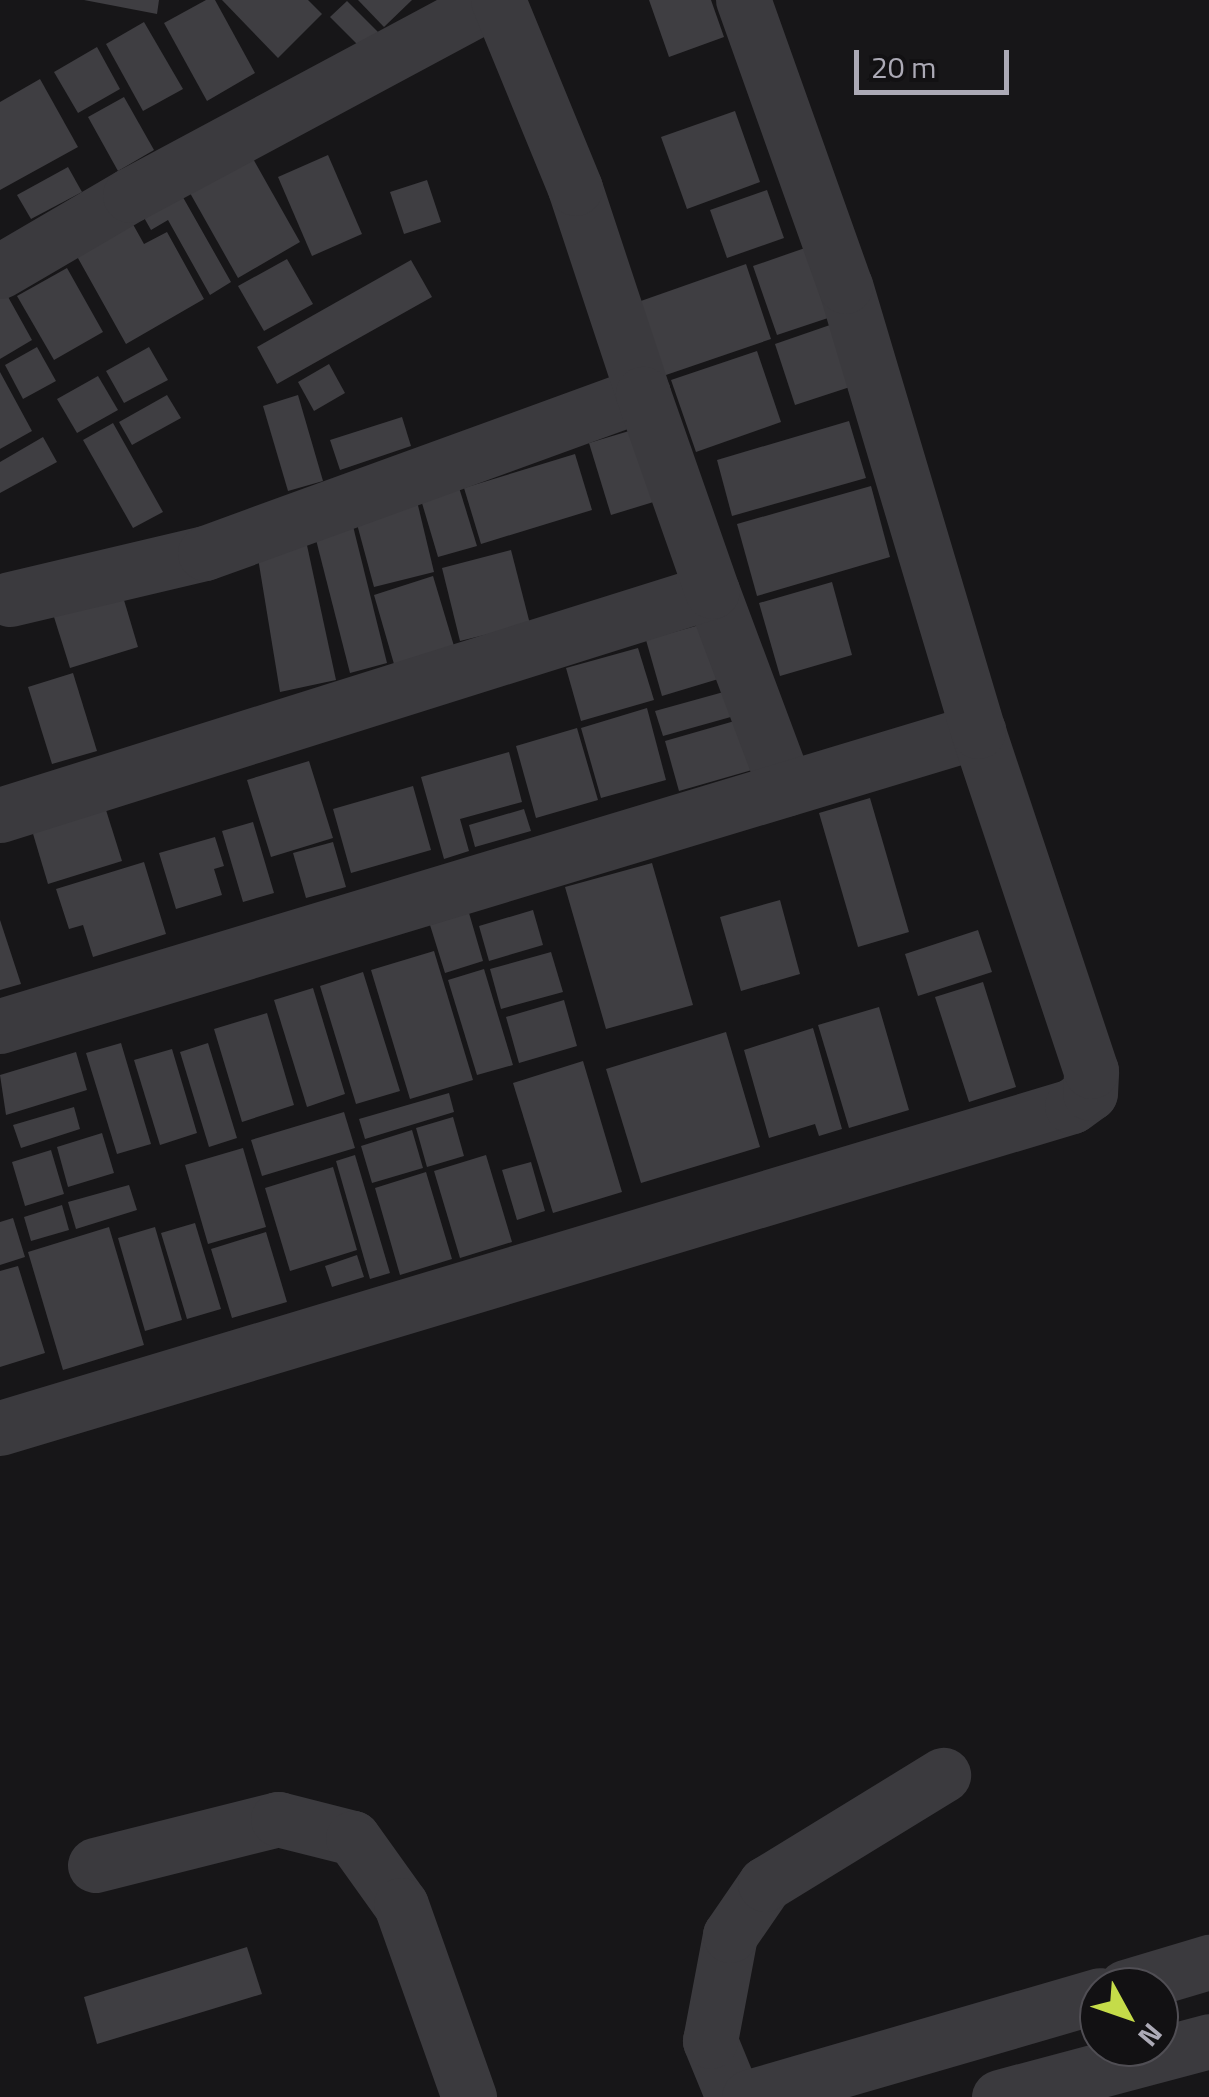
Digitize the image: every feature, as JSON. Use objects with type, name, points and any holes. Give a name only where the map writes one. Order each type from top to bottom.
[{"type":"street","points":[[0,272],[148,186],[496,0],[575,188],[712,591],[786,789]]},
{"type":"street","points":[[0,1428],[1072,1106],[1090,1092],[1092,1071],[978,731],[845,286],[744,0]]},
{"type":"street","points":[[10,599],[205,553],[643,394]]},
{"type":"street","points":[[0,815],[712,591]]},
{"type":"street","points":[[0,1026],[978,731]]},
{"type":"street","points":[[734,2097],[710,2042],[730,1935],[766,1884],[943,1775]]},
{"type":"street","points":[[95,1866],[278,1819],[353,1838],[401,1904],[469,2097]]},
{"type":"street","points":[[1179,1971],[1209,1962]]},
{"type":"street","points":[[749,2097],[1079,2000]]},
{"type":"street","points":[[998,2097],[1209,2040]]},
{"type":"building","points":[[84,0],[159,0],[157,14]]},
{"type":"building","points":[[206,0],[215,0],[255,73],[207,101],[164,23]]},
{"type":"building","points":[[222,0],[308,0],[322,14],[278,58]]},
{"type":"building","points":[[358,0],[412,0],[384,27]]},
{"type":"building","points":[[649,0],[711,0],[724,37],[669,57]]},
{"type":"building","points":[[347,1],[378,32],[362,49],[330,17]]},
{"type":"building","points":[[144,22],[183,89],[143,111],[106,44]]},
{"type":"building","points":[[97,47],[120,89],[78,113],[54,72]]},
{"type":"building","points":[[40,79],[78,147],[0,190],[0,102]]},
{"type":"building","points":[[124,97],[154,150],[118,171],[88,117]]},
{"type":"building","points":[[735,111],[760,182],[687,209],[661,137]]},
{"type":"building","points":[[328,155],[362,234],[312,256],[278,177]]},
{"type":"building","points":[[252,157],[300,242],[238,278],[190,193]]},
{"type":"building","points":[[68,167],[82,192],[31,219],[17,195]]},
{"type":"building","points":[[427,180],[441,222],[404,234],[390,192]]},
{"type":"building","points":[[767,190],[784,238],[727,258],[710,210]]},
{"type":"building","points":[[180,192],[231,282],[210,295],[168,220],[151,230],[142,214]]},
{"type":"building","points":[[130,219],[144,244],[167,232],[204,299],[126,344],[74,251]]},
{"type":"building","points":[[805,248],[828,318],[777,335],[753,266]]},
{"type":"building","points":[[287,259],[313,304],[264,331],[238,286]]},
{"type":"building","points":[[411,260],[432,297],[277,384],[257,347]]},
{"type":"building","points":[[746,264],[771,339],[663,376],[638,302]]},
{"type":"building","points":[[67,268],[103,332],[54,360],[17,296]]},
{"type":"building","points":[[7,295],[32,340],[0,359],[0,299]]},
{"type":"building","points":[[830,325],[850,387],[795,405],[775,344]]},
{"type":"building","points":[[37,347],[56,381],[23,399],[5,365]]},
{"type":"building","points":[[149,347],[168,380],[124,403],[106,371]]},
{"type":"building","points":[[757,351],[781,422],[696,452],[671,380]]},
{"type":"building","points":[[329,364],[345,393],[314,411],[298,382]]},
{"type":"building","points":[[0,372],[32,431],[0,449]]},
{"type":"building","points":[[98,376],[118,410],[77,433],[57,399]]},
{"type":"building","points":[[167,395],[181,418],[132,445],[119,422]]},
{"type":"building","points":[[298,395],[323,481],[288,491],[263,406]]},
{"type":"building","points":[[402,417],[411,446],[340,470],[330,440]]},
{"type":"building","points":[[849,421],[866,478],[732,516],[717,460]]},
{"type":"building","points":[[113,423],[163,512],[133,528],[83,440]]},
{"type":"building","points":[[639,428],[660,500],[611,515],[589,443]]},
{"type":"building","points":[[43,437],[57,462],[0,493],[0,462]]},
{"type":"building","points":[[575,454],[592,510],[481,544],[464,488]]},
{"type":"building","points":[[457,481],[477,546],[438,557],[419,493]]},
{"type":"building","points":[[871,486],[890,557],[757,596],[737,524]]},
{"type":"building","points":[[416,497],[434,572],[374,587],[354,513]]},
{"type":"building","points":[[350,514],[387,663],[350,673],[312,524]]},
{"type":"building","points":[[305,536],[336,680],[280,692],[257,552]]},
{"type":"building","points":[[511,550],[530,624],[460,641],[442,568]]},
{"type":"building","points":[[433,576],[454,646],[394,664],[374,595]]},
{"type":"building","points":[[118,580],[138,647],[70,668],[49,601]]},
{"type":"building","points":[[832,582],[852,655],[780,676],[759,603]]},
{"type":"building","points":[[710,622],[725,677],[662,696],[646,640]]},
{"type":"building","points":[[638,648],[654,700],[581,721],[566,668]]},
{"type":"building","points":[[73,673],[97,751],[52,764],[28,687]]},
{"type":"building","points":[[738,688],[745,713],[663,736],[655,711]]},
{"type":"building","points":[[647,708],[666,780],[601,798],[581,728]]},
{"type":"building","points":[[745,718],[759,768],[679,791],[665,741]]},
{"type":"building","points":[[577,728],[598,800],[536,818],[516,746]]},
{"type":"building","points":[[509,752],[522,802],[460,819],[469,851],[444,859],[421,777]]},
{"type":"building","points":[[309,761],[333,838],[271,857],[247,780]]},
{"type":"building","points":[[413,786],[431,850],[351,873],[333,809]]},
{"type":"building","points":[[101,794],[122,861],[48,884],[28,817]]},
{"type":"building","points":[[870,798],[909,932],[858,947],[819,813]]},
{"type":"building","points":[[524,809],[531,831],[475,847],[469,825]]},
{"type":"building","points":[[253,822],[274,893],[243,902],[222,831]]},
{"type":"building","points":[[215,837],[224,866],[214,869],[222,895],[176,909],[159,853]]},
{"type":"building","points":[[333,842],[346,887],[306,898],[293,853]]},
{"type":"building","points":[[144,862],[166,934],[93,957],[83,925],[69,929],[56,889]]},
{"type":"building","points":[[652,863],[693,1005],[606,1029],[565,887]]},
{"type":"building","points":[[780,900],[800,974],[741,991],[720,917]]},
{"type":"building","points":[[533,910],[543,945],[489,961],[479,926]]},
{"type":"building","points":[[469,913],[483,961],[445,973],[430,925]]},
{"type":"building","points":[[0,920],[21,984],[0,990]]},
{"type":"building","points":[[978,930],[992,972],[918,996],[905,954]]},
{"type":"building","points":[[434,951],[473,1080],[410,1099],[371,970]]},
{"type":"building","points":[[551,952],[563,992],[501,1009],[490,969]]},
{"type":"building","points":[[484,969],[513,1065],[477,1075],[448,980]]},
{"type":"building","points":[[363,972],[400,1091],[356,1104],[320,986]]},
{"type":"building","points":[[983,982],[1016,1087],[969,1102],[935,997]]},
{"type":"building","points":[[313,988],[345,1094],[307,1107],[274,1000]]},
{"type":"building","points":[[564,1000],[577,1046],[519,1063],[506,1017]]},
{"type":"building","points":[[879,1007],[909,1110],[849,1128],[818,1025]]},
{"type":"building","points":[[267,1013],[294,1105],[242,1122],[214,1029]]},
{"type":"building","points":[[813,1028],[842,1129],[819,1136],[815,1124],[769,1138],[744,1050]]},
{"type":"building","points":[[726,1032],[760,1147],[641,1183],[606,1069]]},
{"type":"building","points":[[121,1043],[151,1144],[117,1154],[86,1053]]},
{"type":"building","points":[[208,1043],[237,1138],[209,1147],[180,1052]]},
{"type":"building","points":[[172,1049],[197,1133],[160,1145],[134,1060]]},
{"type":"building","points":[[76,1052],[87,1090],[6,1115],[0,1075]]},
{"type":"building","points":[[583,1061],[622,1192],[553,1213],[513,1083]]},
{"type":"building","points":[[449,1093],[454,1112],[365,1139],[359,1119]]},
{"type":"building","points":[[74,1107],[80,1129],[21,1148],[13,1125]]},
{"type":"building","points":[[344,1112],[355,1148],[262,1176],[251,1140]]},
{"type":"building","points":[[453,1117],[464,1156],[427,1167],[416,1128]]},
{"type":"building","points":[[412,1130],[423,1168],[372,1183],[361,1146]]},
{"type":"building","points":[[102,1133],[114,1173],[68,1187],[57,1147]]},
{"type":"building","points":[[243,1148],[266,1227],[208,1244],[185,1165]]},
{"type":"building","points":[[51,1150],[64,1194],[25,1206],[12,1162]]},
{"type":"building","points":[[355,1155],[390,1273],[370,1279],[336,1161]]},
{"type":"building","points":[[486,1155],[512,1242],[460,1258],[434,1171]]},
{"type":"building","points":[[531,1162],[545,1211],[517,1220],[502,1170]]},
{"type":"building","points":[[333,1167],[357,1250],[290,1271],[265,1188]]},
{"type":"building","points":[[426,1172],[452,1259],[400,1275],[375,1188]]},
{"type":"building","points":[[129,1185],[137,1210],[76,1229],[68,1202]]},
{"type":"building","points":[[62,1205],[69,1230],[31,1241],[24,1217]]},
{"type":"building","points":[[13,1218],[25,1257],[0,1265],[0,1222]]},
{"type":"building","points":[[195,1223],[221,1309],[187,1319],[161,1233]]},
{"type":"building","points":[[109,1227],[144,1345],[63,1370],[28,1252]]},
{"type":"building","points":[[155,1227],[182,1320],[145,1331],[118,1238]]},
{"type":"building","points":[[266,1232],[287,1302],[232,1318],[211,1249]]},
{"type":"building","points":[[357,1255],[364,1277],[332,1287],[325,1266]]},
{"type":"building","points":[[18,1266],[45,1353],[0,1367],[0,1271]]},
{"type":"building","points":[[247,1947],[262,1994],[97,2044],[84,1997]]}]
